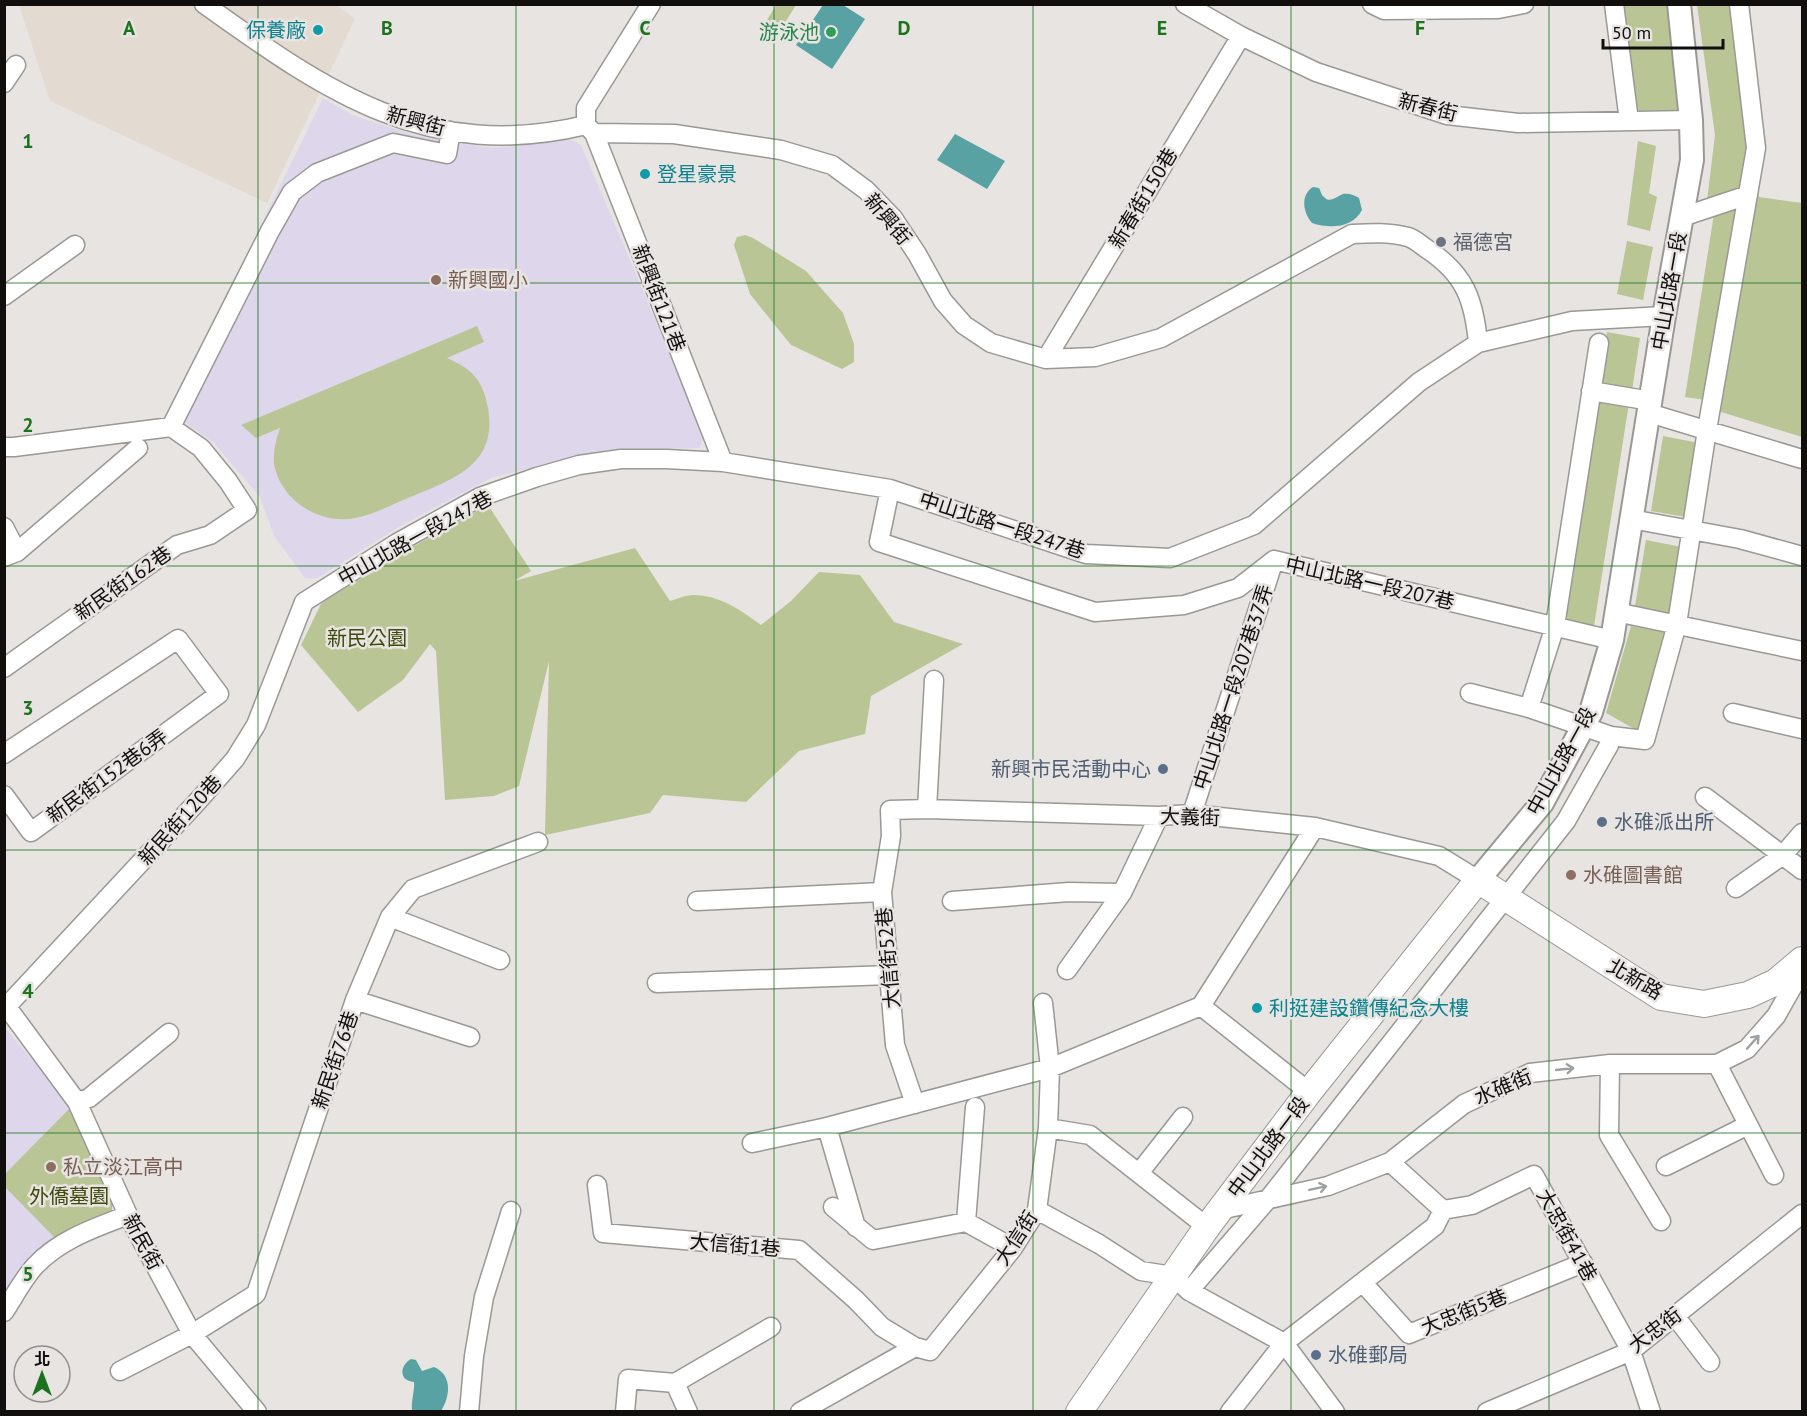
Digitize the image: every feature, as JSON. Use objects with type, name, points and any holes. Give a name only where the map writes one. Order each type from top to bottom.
[{"type":"main road","name":"北新路","points":[[1478,880],[1661,997],[1704,1004],[1748,995],[1776,982],[1803,960]]},
{"type":"main road","name":"中山北路一段","points":[[1079,1412],[1181,1283],[1214,1218],[1309,1092],[1478,880]]},
{"type":"street","name":"新興街","points":[[204,4],[282,60],[359,103],[398,119],[451,132],[485,135],[520,136],[590,129],[674,134],[781,150],[832,165],[866,190],[893,218],[917,254],[943,301],[964,325],[991,343],[1046,359],[1095,357],[1161,338],[1352,234],[1383,233],[1410,237],[1433,253],[1453,271],[1467,293],[1475,312],[1478,343]]},
{"type":"street","points":[[590,129],[586,108],[651,4]]},
{"type":"street","name":"新春街","points":[[1185,4],[1240,36],[1316,72],[1447,115],[1518,123],[1691,120]]},
{"type":"street","points":[[1372,4],[1384,10],[1498,9],[1524,4]]},
{"type":"street","points":[[1614,4],[1629,121]]},
{"type":"street","name":"中山北路一段","points":[[1478,880],[1542,803],[1591,712],[1612,640],[1664,316],[1692,160],[1691,120],[1679,4]]},
{"type":"street","points":[[1470,693],[1529,708],[1611,736],[1645,740],[1677,624],[1707,430],[1756,148],[1739,4]]},
{"type":"street","name":"新春街150巷","points":[[1046,359],[1240,36]]},
{"type":"street","points":[[4,83],[16,65]]},
{"type":"street","name":"新興街121巷","points":[[590,129],[723,462]]},
{"type":"street","points":[[4,447],[171,427],[292,192],[317,173],[393,143],[447,154],[451,132]]},
{"type":"street","points":[[1682,217],[1748,195]]},
{"type":"street","points":[[4,296],[75,245]]},
{"type":"street","name":"中山北路一段247巷","points":[[304,602],[397,543],[480,497],[579,465],[621,459],[723,462],[890,489],[1086,554],[1170,558],[1254,525],[1419,382],[1478,343],[1572,321],[1664,316]]},
{"type":"street","points":[[1529,708],[1555,626],[1599,343]]},
{"type":"street","points":[[1591,391],[1650,407],[1707,430],[1803,459]]},
{"type":"street","name":"新民街162巷","points":[[4,668],[177,545],[210,535],[247,510],[228,481],[201,448],[171,427]]},
{"type":"street","points":[[4,527],[10,554],[138,448]]},
{"type":"street","name":"中山北路一段207巷","points":[[890,489],[879,542],[1095,612],[1184,604],[1238,588],[1274,561],[1612,640]]},
{"type":"street","points":[[1631,519],[1740,539],[1803,556]]},
{"type":"street","name":"中山北路一段207巷37弄","points":[[1192,814],[1274,561]]},
{"type":"street","name":"新民街120巷","points":[[6,1005],[190,811],[235,759],[256,725],[304,602]]},
{"type":"street","points":[[1616,612],[1803,651]]},
{"type":"street","name":"新民街152巷6弄","points":[[4,754],[178,639],[219,694],[31,832],[4,795]]},
{"type":"street","points":[[927,809],[934,680]]},
{"type":"street","points":[[1733,713],[1803,729]]},
{"type":"street","points":[[1181,1283],[1269,1198],[1505,899],[1566,821],[1609,745],[1611,736]]},
{"type":"street","points":[[1705,797],[1803,870]]},
{"type":"street","name":"大義街","points":[[890,810],[927,809],[1159,816],[1192,814],[1315,827],[1439,856],[1478,880]]},
{"type":"street","name":"大信街52巷","points":[[890,810],[891,836],[882,892],[895,1045],[915,1104]]},
{"type":"street","points":[[1067,970],[1122,893],[1159,816]]},
{"type":"street","points":[[752,1143],[826,1127],[1050,1068],[1201,1006],[1315,827]]},
{"type":"street","points":[[1736,888],[1783,855],[1803,833]]},
{"type":"street","name":"新民街76巷","points":[[120,1371],[192,1334],[256,1294],[355,1000],[390,917],[413,889],[538,842]]},
{"type":"street","points":[[697,901],[882,892]]},
{"type":"street","points":[[952,901],[1069,892],[1122,893]]},
{"type":"street","points":[[390,917],[500,960]]},
{"type":"street","name":"水碓街","points":[[1214,1218],[1269,1198],[1328,1186],[1390,1161],[1464,1104],[1530,1072],[1610,1064],[1717,1064],[1747,1049],[1776,1016],[1803,970]]},
{"type":"street","points":[[657,983],[890,975]]},
{"type":"street","points":[[355,1000],[470,1037]]},
{"type":"street","name":"大信街","points":[[922,1349],[1013,1248],[1037,1210],[1048,1128],[1050,1068],[1043,1003]]},
{"type":"street","name":"新民街","points":[[6,1005],[77,1102],[128,1215],[192,1334],[255,1411]]},
{"type":"street","points":[[1201,1006],[1309,1092]]},
{"type":"street","points":[[77,1102],[89,1098],[169,1033]]},
{"type":"street","points":[[1610,1064],[1609,1136],[1661,1221]]},
{"type":"street","points":[[1717,1064],[1774,1175]]},
{"type":"street","points":[[966,1222],[975,1107]]},
{"type":"street","points":[[1139,1173],[1183,1117]]},
{"type":"street","points":[[1666,1166],[1748,1125]]},
{"type":"street","points":[[826,1127],[856,1227]]},
{"type":"street","points":[[1048,1128],[1090,1136],[1139,1173],[1214,1218]]},
{"type":"street","points":[[1230,1412],[1284,1343],[1435,1226],[1443,1210],[1390,1161]]},
{"type":"street","name":"大忠街41巷","points":[[1443,1210],[1472,1205],[1534,1174],[1631,1351],[1651,1412]]},
{"type":"street","name":"大信街1巷","points":[[597,1185],[603,1233],[799,1250],[856,1300],[882,1327],[922,1349]]},
{"type":"street","points":[[833,1207],[873,1240],[966,1222],[1013,1248]]},
{"type":"street","points":[[1037,1210],[1099,1244],[1141,1271],[1181,1283],[1284,1343],[1335,1412]]},
{"type":"street","points":[[469,1412],[474,1356],[484,1297],[511,1211]]},
{"type":"street","name":"大忠街","points":[[1486,1412],[1631,1351],[1803,1214]]},
{"type":"street","points":[[4,1312],[35,1266],[54,1249],[78,1234],[128,1215]]},
{"type":"street","name":"大忠街5巷","points":[[1363,1282],[1409,1334],[1583,1263]]},
{"type":"street","points":[[1675,1316],[1710,1362]]},
{"type":"street","points":[[625,1412],[628,1379],[675,1383],[771,1327]]},
{"type":"street","points":[[800,1412],[922,1349]]},
{"type":"street","points":[[675,1383],[688,1412]]},
{"type":"shaded area","points":[[335,4],[355,19],[267,203],[50,101],[19,5]]},
{"type":"shaded area","name":"新興國小","points":[[323,98],[352,115],[418,136],[492,148],[570,139],[581,145],[704,434],[700,448],[635,450],[577,456],[491,478],[402,525],[316,579],[305,578],[274,536],[260,497],[214,443],[170,412]]},
{"type":"shaded area","name":"私立淡江高中","points":[[5,1028],[52,1083],[69,1109],[112,1201],[45,1245],[5,1302]]},
{"type":"green space","points":[[776,5],[796,5],[781,29],[767,20]]},
{"type":"green space","points":[[1622,5],[1668,5],[1677,110],[1634,111]]},
{"type":"green space","points":[[1697,5],[1734,5],[1751,146],[1743,190],[1707,201],[1715,135]]},
{"type":"green space","points":[[1638,141],[1656,146],[1649,193],[1657,197],[1650,231],[1627,225]]},
{"type":"green space","points":[[1758,194],[1759,197],[1802,203],[1802,437],[1718,411]]},
{"type":"green space","points":[[1740,206],[1706,400],[1685,397],[1714,214]]},
{"type":"green space","points":[[745,235],[806,271],[843,313],[854,344],[854,362],[842,369],[791,345],[750,294],[734,245],[737,237]]},
{"type":"green space","points":[[1627,241],[1653,247],[1643,300],[1617,294]]},
{"type":"green space","points":[[477,326],[484,342],[447,358],[470,371],[483,390],[488,408],[489,427],[486,443],[470,467],[443,483],[381,510],[348,519],[336,519],[312,512],[291,497],[278,476],[274,455],[280,428],[256,438],[241,425]]},
{"type":"green space","points":[[1607,332],[1640,338],[1632,391],[1598,385]]},
{"type":"green space","points":[[1597,398],[1629,403],[1594,626],[1562,620]]},
{"type":"green space","points":[[1663,436],[1699,443],[1686,517],[1651,511]]},
{"type":"green space","name":"新民公園","points":[[488,505],[531,571],[514,581],[635,548],[670,601],[690,595],[712,598],[738,609],[761,625],[791,601],[819,572],[860,575],[894,622],[963,644],[871,696],[865,734],[799,751],[746,802],[663,795],[650,813],[545,835],[549,661],[519,786],[494,796],[445,800],[436,651],[430,644],[403,680],[358,712],[301,645],[321,604],[329,598],[416,545]]},
{"type":"green space","points":[[1646,540],[1682,547],[1668,615],[1635,606]]},
{"type":"green space","points":[[1631,626],[1668,633],[1640,732],[1606,713]]},
{"type":"green space","name":"外僑墓園","points":[[69,1109],[112,1201],[112,1214],[57,1240],[5,1187],[5,1174]]},
{"type":"water","name":"游泳池","points":[[823,5],[843,5],[865,19],[832,69],[796,45]]},
{"type":"water","points":[[955,134],[1005,161],[987,189],[937,160]]},
{"type":"water","points":[[1313,187],[1319,188],[1323,196],[1329,200],[1343,194],[1355,196],[1359,198],[1362,210],[1353,220],[1340,226],[1312,223],[1304,204],[1306,195]]},
{"type":"water","points":[[411,1359],[416,1360],[422,1371],[434,1367],[444,1375],[448,1393],[441,1411],[412,1410],[414,1382],[405,1379],[402,1372]]},
{"type":"place","name":"保養廠","points":[[318,30]]},
{"type":"place","name":"游泳池","points":[[831,32]]},
{"type":"place","name":"登星豪景","points":[[645,174]]},
{"type":"place","name":"福德宮","points":[[1441,242]]},
{"type":"place","name":"新興國小","points":[[436,280]]},
{"type":"place","name":"新興市民活動中心","points":[[1163,769]]},
{"type":"place","name":"水碓派出所","points":[[1602,822]]},
{"type":"place","name":"水碓圖書館","points":[[1571,875]]},
{"type":"place","name":"利挺建設鑽傳紀念大樓","points":[[1257,1008]]},
{"type":"place","name":"私立淡江高中","points":[[51,1167]]},
{"type":"place","name":"水碓郵局","points":[[1316,1355]]}]
